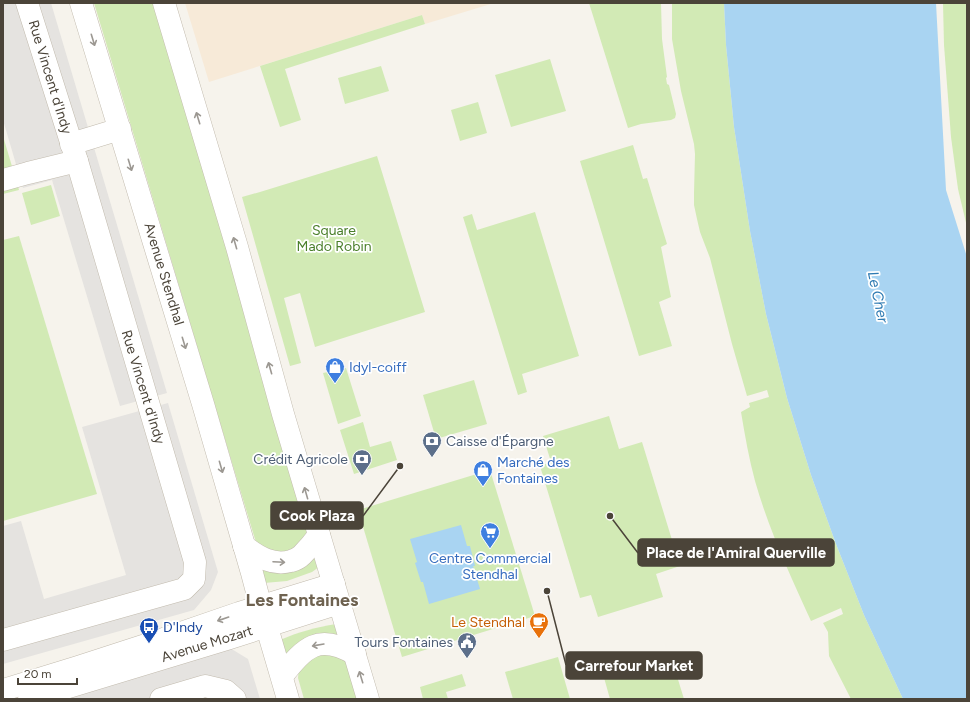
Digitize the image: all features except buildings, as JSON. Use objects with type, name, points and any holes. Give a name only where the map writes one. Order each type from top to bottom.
[{"type":"street","name":"Rue Vincent d'Indy","points":[[3,640],[184,589],[194,579],[195,562],[74,152],[27,3]]},
{"type":"street","name":"Avenue Stendhal","points":[[81,3],[203,404],[288,699]]},
{"type":"street","points":[[164,3],[237,247],[319,536],[368,699]]},
{"type":"street","points":[[3,180],[28,172],[74,152],[120,129]]},
{"type":"street","points":[[244,546],[261,558],[284,562],[301,556],[319,536]]},
{"type":"street","name":"Avenue Mozart","points":[[30,699],[264,616],[336,594]]},
{"type":"street","name":"Avenue Mozart","points":[[3,690],[149,644],[264,616]]},
{"type":"street","points":[[282,676],[304,651],[312,646],[331,644],[343,647],[355,654]]},
{"type":"street","points":[[162,699],[205,686],[226,691],[234,699]]},
{"type":"shaded area","points":[[3,3],[51,3],[167,393],[120,406],[52,180],[23,188],[3,120]]},
{"type":"shaded area","points":[[185,3],[494,3],[425,24],[422,15],[209,82]]},
{"type":"shaded area","points":[[168,403],[218,572],[211,590],[194,610],[3,664],[3,526],[21,521],[44,599],[126,575],[82,427]]},
{"type":"shaded area","points":[[230,648],[248,659],[260,699],[50,699]]},
{"type":"green space","points":[[94,3],[153,3],[311,533],[285,556],[258,549]]},
{"type":"green space","points":[[589,3],[661,3],[662,39],[666,78],[676,114],[675,118],[671,120],[641,124],[628,128]]},
{"type":"green space","points":[[672,3],[724,3],[726,45],[734,127],[750,231],[766,314],[787,398],[811,475],[836,544],[864,615],[903,699],[851,699],[829,656],[828,632],[823,623],[843,614],[841,608],[811,621],[780,552],[755,481],[741,412],[750,407],[749,403],[769,397],[767,390],[747,396],[710,258],[700,232],[694,205],[694,144],[681,91],[672,39]]},
{"type":"green space","points":[[943,3],[967,3],[967,227],[958,189],[951,137],[944,45]]},
{"type":"green space","points":[[422,15],[425,24],[285,69],[301,120],[280,127],[260,66]]},
{"type":"green space","points":[[550,59],[566,111],[511,127],[495,75]]},
{"type":"green space","points":[[381,66],[389,91],[345,104],[338,78]]},
{"type":"green space","points":[[478,102],[487,133],[460,141],[451,110]]},
{"type":"green space","points":[[3,136],[19,190],[3,194]]},
{"type":"green space","points":[[633,145],[643,179],[647,178],[667,244],[661,247],[671,297],[659,302],[672,346],[639,356],[580,161]]},
{"type":"green space","name":"Square Mado Robin","points":[[377,156],[425,312],[315,347],[300,293],[284,298],[301,363],[290,366],[242,197]]},
{"type":"green space","points":[[51,185],[60,216],[31,225],[22,193]]},
{"type":"green space","points":[[535,212],[579,356],[522,374],[527,392],[518,395],[463,217],[472,214],[477,230]]},
{"type":"green space","points":[[19,236],[97,494],[3,521],[3,240]]},
{"type":"green space","points":[[346,368],[361,416],[338,424],[323,373]]},
{"type":"green space","points":[[474,380],[487,424],[436,439],[423,395]]},
{"type":"green space","points":[[609,416],[619,449],[642,442],[680,566],[656,574],[663,597],[598,617],[591,595],[580,598],[540,466],[551,462],[543,436]]},
{"type":"green space","points":[[363,422],[370,447],[391,441],[397,460],[354,474],[340,430]]},
{"type":"green space","points":[[490,470],[535,616],[402,657],[358,510]]},
{"type":"green space","points":[[313,554],[319,567],[312,572],[287,581],[264,583],[260,568]]},
{"type":"green space","points":[[336,624],[343,635],[288,655],[284,655],[280,640],[308,630]]},
{"type":"green space","points":[[328,653],[345,657],[365,699],[304,699],[298,678],[299,668],[305,659]]},
{"type":"green space","points":[[558,657],[570,699],[513,699],[505,672]]},
{"type":"green space","points":[[672,660],[684,699],[610,699],[601,667],[610,664],[614,677]]},
{"type":"green space","points":[[462,674],[466,686],[446,692],[448,699],[423,699],[420,687]]},
{"type":"water","name":"Le Cher","points":[[724,3],[936,3],[946,190],[967,257],[967,699],[903,699],[864,615],[811,475],[787,398],[766,314],[750,231],[734,127],[726,45]]},
{"type":"water","points":[[461,525],[467,546],[470,546],[475,566],[473,566],[480,589],[429,604],[423,582],[421,582],[415,563],[417,562],[410,539]]},
{"type":"place","name":"Idyl-coiff","points":[[335,384]]},
{"type":"place","name":"Caisse d'Épargne","points":[[432,458]]},
{"type":"place","name":"Cook Plaza","points":[[400,466]]},
{"type":"place","name":"Crédit Agricole","points":[[362,476]]},
{"type":"place","name":"Marché des Fontaines","points":[[483,487]]},
{"type":"place","name":"Place de l'Amiral Querville","points":[[610,516]]},
{"type":"place","name":"Centre Commercial Stendhal","points":[[490,549]]},
{"type":"place","name":"Carrefour Market","points":[[547,591]]},
{"type":"place","name":"Le Stendhal","points":[[539,639]]},
{"type":"place","name":"D'Indy","points":[[149,644]]},
{"type":"place","name":"Tours Fontaines","points":[[467,659]]},
{"type":"district","name":"Les Fontaines","points":[[302,600]]}]
